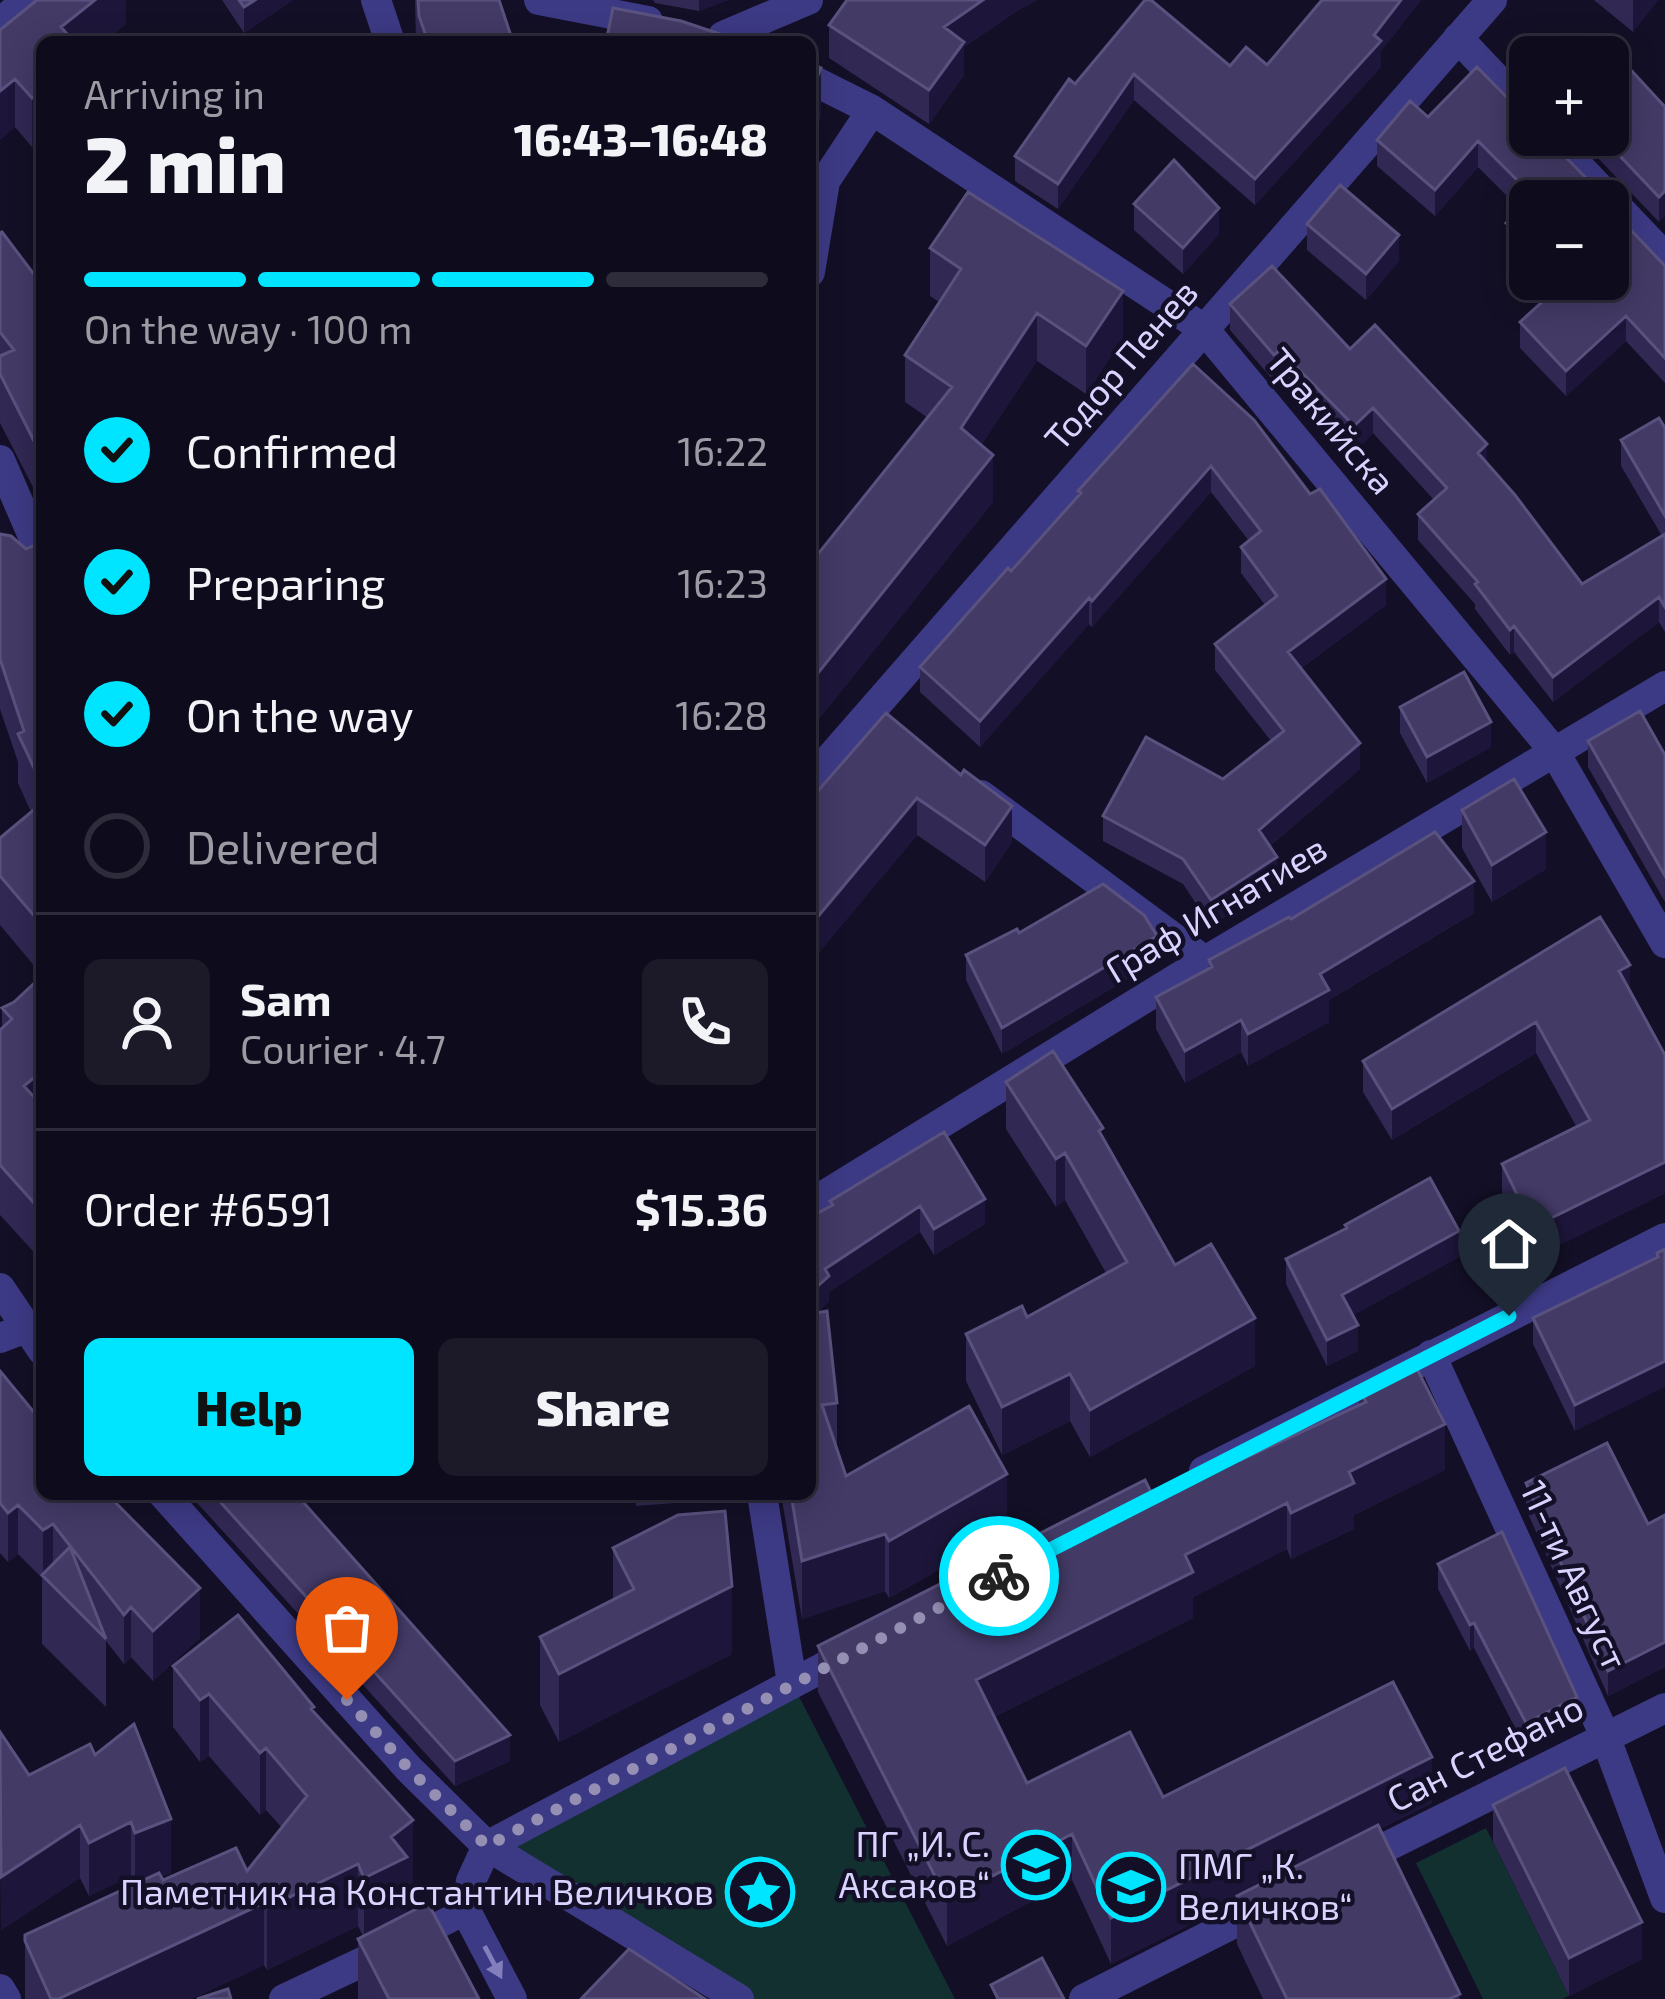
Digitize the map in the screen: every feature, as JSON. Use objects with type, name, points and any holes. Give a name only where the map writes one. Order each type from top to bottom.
[{"type":"street","points":[[0,23],[28,0]]},
{"type":"street","points":[[376,0],[388,36]]},
{"type":"street","points":[[539,0],[709,34],[808,0]]},
{"type":"street","name":"Тодор Пенев","points":[[816,776],[879,719],[1204,329],[1492,0]]},
{"type":"street","points":[[1458,38],[1509,92]]},
{"type":"street","name":"Тракийска","points":[[816,83],[872,110],[1204,329],[1554,751],[1665,943]]},
{"type":"street","points":[[816,236],[825,181],[872,110]]},
{"type":"street","points":[[1570,156],[1665,257]]},
{"type":"street","points":[[0,460],[33,510],[0,536]]},
{"type":"street","name":"Граф Игнатиев","points":[[816,1200],[1665,686]]},
{"type":"street","points":[[963,782],[1205,961]]},
{"type":"street","points":[[1175,1486],[1665,1238]]},
{"type":"street","points":[[0,1288],[23,1339]]},
{"type":"street","name":"11-ти Август","points":[[1431,1355],[1605,1736],[1665,1898]]},
{"type":"street","points":[[168,1500],[409,1769],[487,1846],[739,1999]]},
{"type":"street","points":[[763,1500],[792,1683]]},
{"type":"street","points":[[512,1999],[466,1911],[471,1881],[487,1846],[877,1639]]},
{"type":"street","name":"Сан Стефано","points":[[1084,1999],[1665,1708]]},
{"type":"street","points":[[284,1999],[466,1911]]},
{"type":"street","points":[[0,1989],[6,1999]]},
{"type":"green space","points":[[792,1683],[955,1999],[739,1999],[487,1846]]},
{"type":"green space","points":[[1486,1828],[1569,1996],[1483,1999],[1416,1863]]},
{"type":"building","points":[[37,0],[95,0],[61,27],[69,36],[36,36],[36,94],[32,98],[15,79],[0,91],[0,30]]},
{"type":"building","points":[[418,0],[499,0],[511,36],[426,36]]},
{"type":"building","points":[[847,0],[983,0],[944,27],[964,42],[929,90],[829,25]]},
{"type":"building","points":[[1145,0],[1151,0],[1230,66],[1246,47],[1267,65],[1322,0],[1401,0],[1374,35],[1381,41],[1255,179],[1134,74],[1058,184],[1015,156],[1069,79],[1075,84]]},
{"type":"building","points":[[613,8],[681,21],[726,36],[607,36]]},
{"type":"building","points":[[1477,67],[1509,100],[1509,156],[1565,156],[1588,180],[1517,180],[1478,141],[1435,190],[1377,140],[1410,101],[1428,117]]},
{"type":"building","points":[[1629,68],[1665,107],[1665,191],[1659,197],[1620,156],[1629,156]]},
{"type":"building","points":[[1174,160],[1219,208],[1183,248],[1134,204]]},
{"type":"building","points":[[1340,185],[1399,235],[1366,274],[1307,224]]},
{"type":"building","points":[[968,192],[1123,291],[1086,346],[1037,313],[961,428],[993,455],[816,676],[816,557],[952,387],[905,355],[961,269],[930,248]]},
{"type":"building","points":[[1629,228],[1665,266],[1665,358],[1626,316],[1566,371],[1520,322],[1544,300],[1629,300]]},
{"type":"building","points":[[0,233],[36,277],[34,441],[0,374],[0,356],[14,350],[0,332]]},
{"type":"building","points":[[1272,266],[1350,349],[1375,325],[1487,444],[1478,453],[1582,584],[1665,534],[1665,607],[1659,597],[1553,677],[1418,514],[1447,488],[1373,408],[1354,426],[1280,350],[1274,355],[1230,304]]},
{"type":"building","points":[[1193,364],[1254,420],[1310,494],[1320,489],[1386,579],[1288,652],[1360,743],[1259,830],[1277,857],[1211,900],[1183,859],[1103,816],[1146,737],[1223,779],[1284,731],[1215,644],[1277,596],[1241,547],[1261,531],[1211,466],[980,721],[920,667]]},
{"type":"building","points":[[1659,418],[1665,428],[1665,516],[1621,440]]},
{"type":"building","points":[[0,534],[11,536],[26,549],[36,545],[36,772],[18,734],[24,731],[0,659]]},
{"type":"building","points":[[1464,672],[1491,722],[1427,757],[1400,707]]},
{"type":"building","points":[[1640,711],[1665,755],[1665,876],[1588,741]]},
{"type":"building","points":[[886,713],[961,775],[964,770],[1012,806],[985,845],[917,798],[816,919],[816,793]]},
{"type":"building","points":[[1514,779],[1546,832],[1492,865],[1462,810]]},
{"type":"building","points":[[36,808],[36,918],[0,876],[0,838]]},
{"type":"building","points":[[1435,832],[1474,881],[1320,974],[1329,990],[1248,1034],[1241,1020],[1185,1051],[1156,997],[1212,967],[1209,960],[1291,919]]},
{"type":"building","points":[[1103,884],[1144,915],[1157,936],[1002,1028],[966,955],[1017,929],[1019,933]]},
{"type":"building","points":[[1600,917],[1630,965],[1619,971],[1665,1055],[1665,1162],[1533,1227],[1502,1164],[1590,1120],[1536,1022],[1392,1109],[1363,1061]]},
{"type":"building","points":[[36,982],[36,1076],[24,1086],[36,1099],[36,1205],[0,1165],[0,1030],[12,1019],[2,1008]]},
{"type":"building","points":[[1053,1051],[1103,1128],[1099,1131],[1175,1265],[1211,1244],[1255,1318],[1090,1410],[1070,1374],[1002,1407],[966,1334],[1022,1306],[1027,1317],[1127,1262],[1065,1153],[1056,1159],[1006,1082]]},
{"type":"building","points":[[944,1132],[985,1199],[934,1229],[920,1206],[825,1269],[829,1276],[816,1288],[816,1214],[833,1205],[830,1201]]},
{"type":"building","points":[[1430,1178],[1459,1231],[1342,1295],[1358,1325],[1327,1340],[1286,1259]]},
{"type":"building","points":[[1665,1249],[1665,1361],[1575,1405],[1533,1318],[1658,1257]]},
{"type":"building","points":[[827,1311],[837,1403],[822,1405],[846,1476],[969,1406],[1007,1474],[889,1541],[885,1534],[802,1561],[792,1500],[816,1500],[816,1313]]},
{"type":"building","points":[[1413,1361],[1445,1424],[1349,1472],[1354,1483],[1291,1513],[1287,1503],[1185,1555],[1193,1572],[976,1680],[1027,1783],[1130,1732],[1163,1797],[1393,1682],[1432,1757],[1111,1918],[1072,1834],[947,1900],[818,1646],[1145,1480],[1152,1494],[1237,1451],[1241,1460],[1366,1402],[1359,1389]]},
{"type":"building","points":[[0,1371],[36,1415],[36,1500],[113,1500],[200,1588],[153,1631],[131,1607],[124,1615],[53,1524],[43,1530],[18,1505],[8,1513],[0,1503]]},
{"type":"building","points":[[1607,1443],[1648,1524],[1665,1515],[1665,1642],[1608,1671],[1526,1483]]},
{"type":"building","points":[[218,1500],[301,1500],[510,1735],[455,1761]]},
{"type":"building","points":[[725,1511],[732,1586],[559,1674],[540,1637],[634,1589],[613,1548],[678,1515]]},
{"type":"building","points":[[1502,1532],[1577,1697],[1526,1723],[1438,1564]]},
{"type":"building","points":[[70,1547],[106,1639],[42,1575]]},
{"type":"building","points":[[238,1615],[314,1707],[311,1709],[413,1820],[391,1837],[407,1857],[364,1878],[358,1864],[267,1908],[264,1903],[51,1999],[25,1935],[159,1873],[163,1880],[236,1848],[247,1871],[307,1796],[266,1748],[260,1753],[209,1694],[200,1700],[173,1666]]},
{"type":"building","points":[[134,1724],[171,1819],[135,1833],[131,1822],[89,1843],[80,1825],[1,1877],[0,1732],[29,1775],[90,1744],[95,1755]]},
{"type":"building","points":[[1565,1768],[1642,1922],[1569,1958],[1493,1805]]},
{"type":"building","points":[[1378,1825],[1460,1994],[1449,1999],[1287,1999],[1237,1896]]},
{"type":"building","points":[[428,1903],[479,1999],[389,1999],[358,1939]]},
{"type":"building","points":[[629,1949],[705,1999],[581,1999]]},
{"type":"building","points":[[1042,1958],[1064,1999],[998,1999],[991,1985]]},
{"type":"building","points":[[228,1989],[231,1999],[197,1999]]},
{"type":"way so far","points":[[347,1700],[487,1846],[999,1576]]},
{"type":"place","name":"ПГ „И. С. Аксаков“","points":[[1036,1865]]},
{"type":"place","name":"ПМГ „К. Величков“","points":[[1131,1887]]},
{"type":"place","name":"Паметник на Константин Величков","points":[[760,1892]]},
{"type":"route","points":[[999,1576],[1509,1316]]}]
